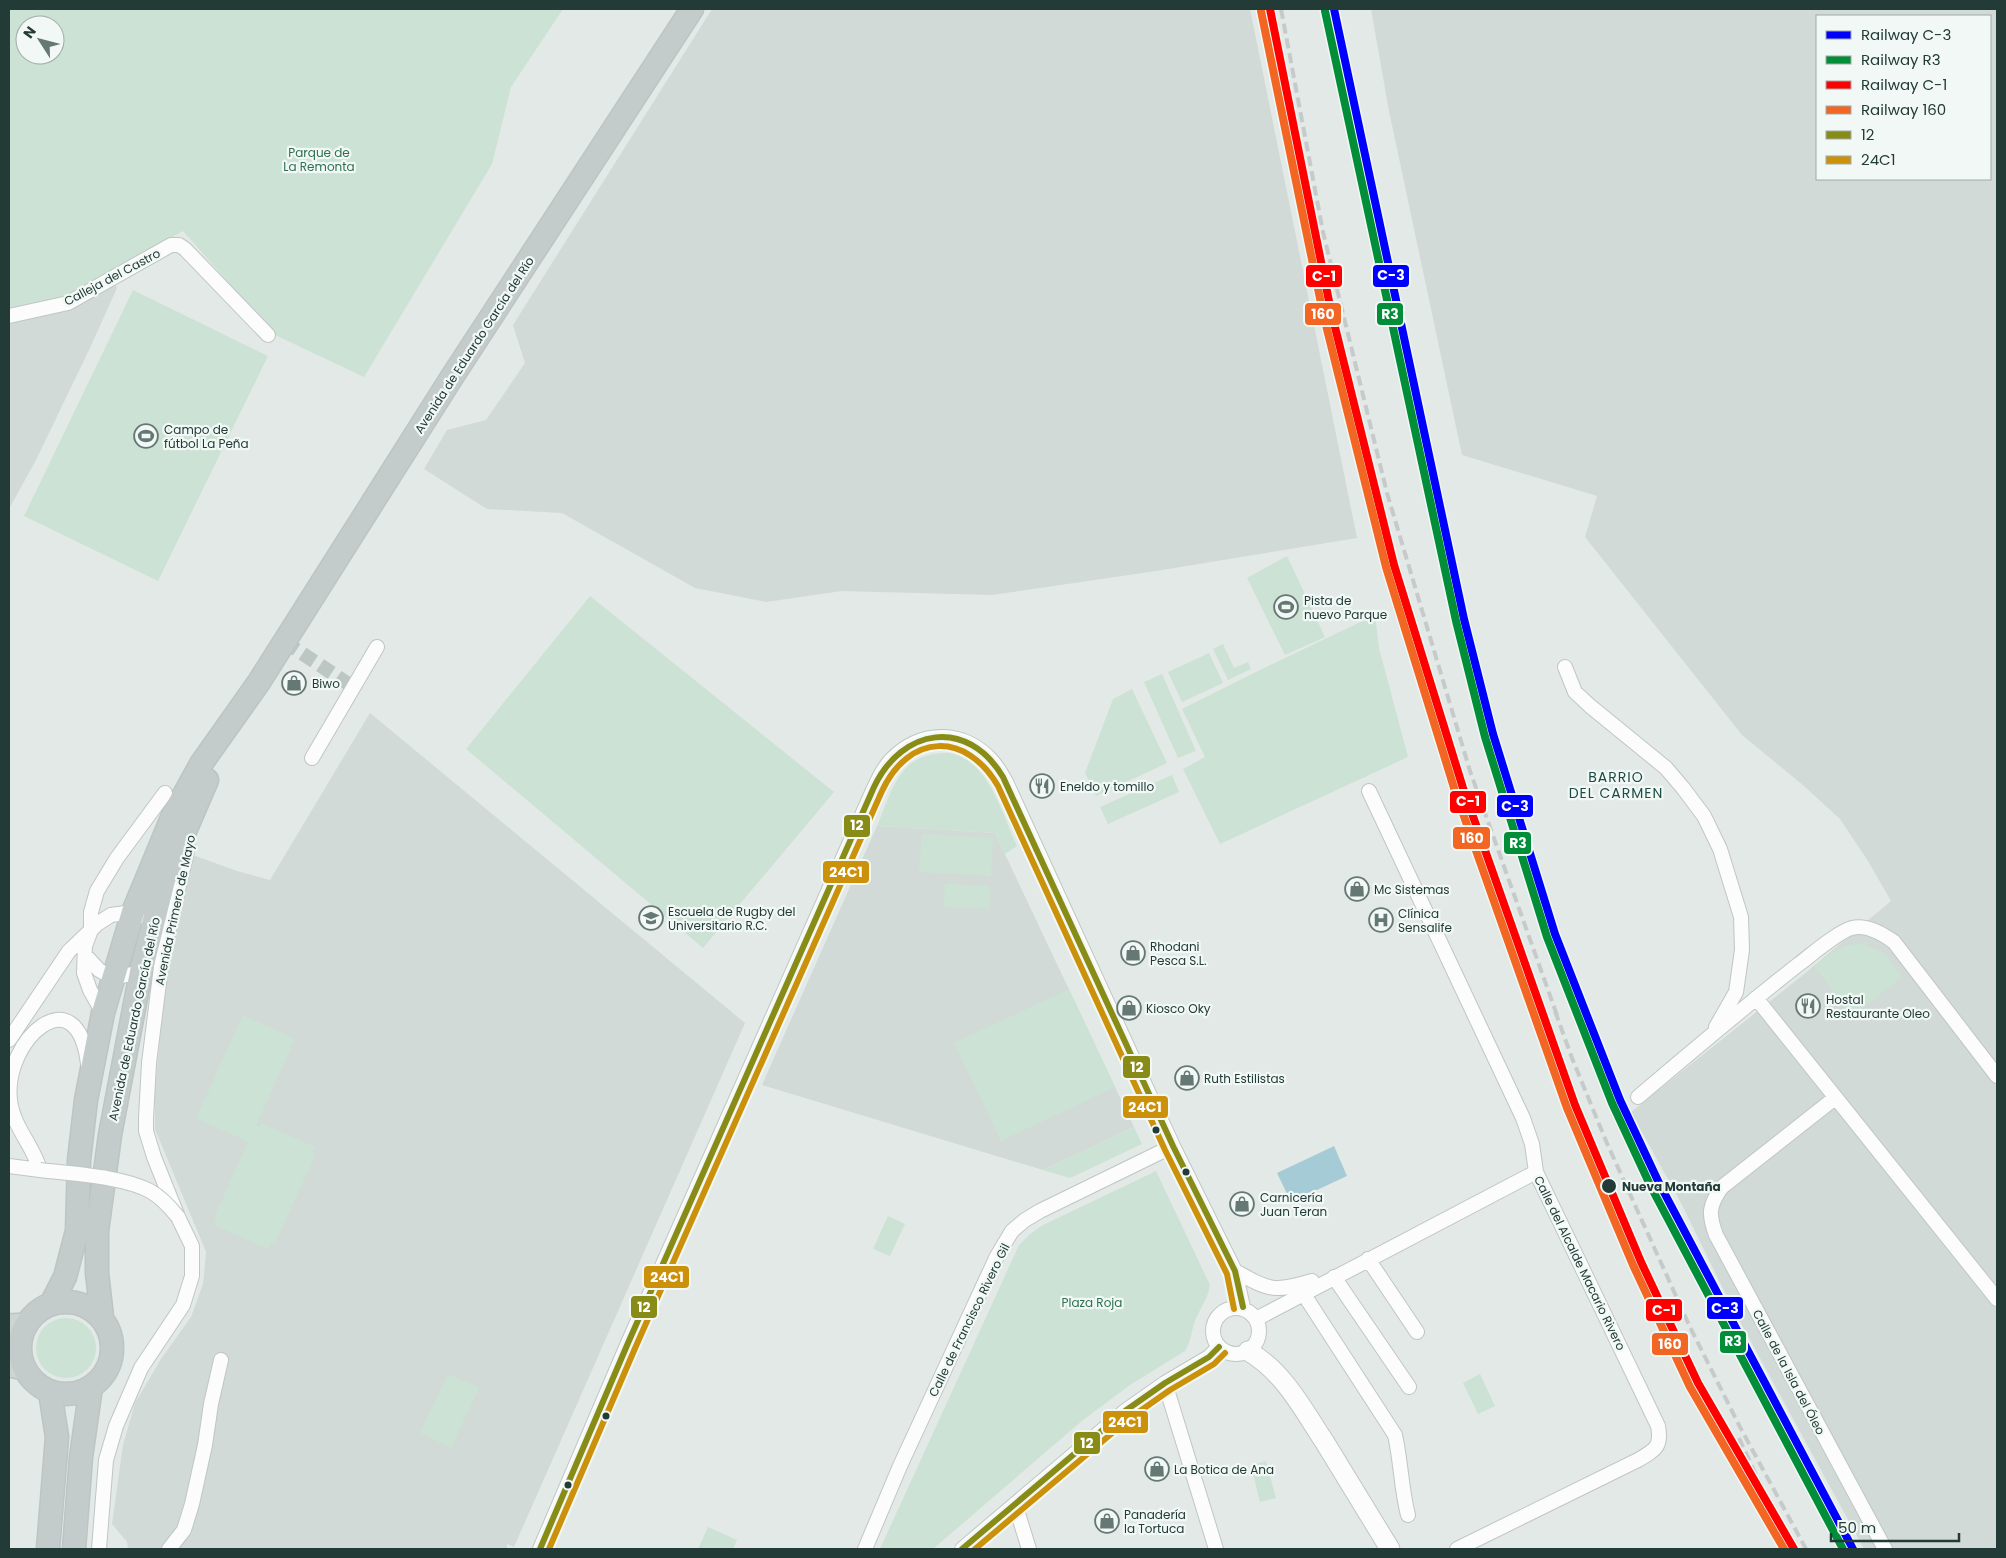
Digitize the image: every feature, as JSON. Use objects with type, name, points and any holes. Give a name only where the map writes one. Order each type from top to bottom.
[{"type":"highway","name":"Avenida de Eduardo García del Río","points":[[51,1304],[65,1277],[77,1231],[79,1160],[86,1100],[103,1013],[133,912],[174,813],[201,764],[259,682],[452,378],[692,9]]},
{"type":"highway","name":"Avenida de Eduardo García del Río","points":[[102,1317],[96,1273],[97,1231],[110,1135],[149,963],[164,880],[207,780],[259,682]]},
{"type":"highway","points":[[69,1302],[84,1305],[102,1317],[112,1337],[114,1348],[106,1371],[91,1387],[70,1394],[50,1392],[16,1368],[21,1358],[22,1335],[18,1325],[42,1309],[51,1304],[69,1302]]},
{"type":"highway","points":[[74,1549],[81,1457],[91,1387]]},
{"type":"highway","points":[[48,1549],[57,1437],[50,1392]]},
{"type":"main road","points":[[1248,1352],[1262,1360],[1286,1383],[1350,1482],[1390,1549]]},
{"type":"street","name":"Calleja del Castro","points":[[9,316],[68,303],[171,245],[178,245],[185,249],[268,335]]},
{"type":"street","points":[[312,758],[377,647]]},
{"type":"street","points":[[1565,667],[1575,692],[1666,768],[1704,816],[1720,849],[1741,917],[1742,950],[1736,992],[1711,1037]]},
{"type":"street","points":[[540,1549],[636,1325],[881,774],[890,761],[903,749],[920,739],[946,737],[964,742],[978,749],[993,762],[1006,782],[1173,1146],[1234,1271],[1243,1307]]},
{"type":"street","name":"Calle del Alcalde Macario Rivero","points":[[1369,791],[1523,1118],[1532,1144],[1536,1172],[1658,1426],[1660,1436],[1659,1444],[1654,1451],[1638,1460],[1457,1549]]},
{"type":"street","points":[[103,1013],[90,990],[84,973],[85,946],[91,930],[91,912],[97,892],[117,858],[165,793]]},
{"type":"street","name":"Avenida de Eduardo García del Río","points":[[9,1040],[69,951],[91,930],[111,915],[133,912]]},
{"type":"street","name":"Avenida Primero de Mayo","points":[[102,1547],[106,1460],[116,1426],[126,1399],[141,1368],[164,1330],[183,1305],[192,1276],[192,1246],[178,1217],[146,1131],[149,1063],[149,963],[144,926],[133,912]]},
{"type":"street","points":[[1638,1097],[1756,998],[1826,943],[1852,928],[1869,928],[1894,942],[1997,1076]]},
{"type":"street","points":[[85,955],[99,970],[113,978],[149,963]]},
{"type":"street","points":[[1756,998],[1997,1299]]},
{"type":"street","points":[[40,1170],[36,1156],[18,1127],[11,1106],[10,1081],[15,1061],[27,1042],[39,1027],[52,1020],[62,1020],[72,1026],[82,1038],[88,1070],[86,1100]]},
{"type":"street","name":"Calle de la Isla del Óleo","points":[[1835,1098],[1722,1187],[1714,1198],[1710,1212],[1711,1224],[1885,1549]]},
{"type":"street","name":"Calle de Francisco Rivero Gil","points":[[865,1549],[900,1466],[997,1256],[1012,1231],[1040,1211],[1173,1146]]},
{"type":"street","name":"Avenida Primero de Mayo","points":[[9,1166],[128,1183],[150,1191],[178,1217]]},
{"type":"street","points":[[1256,1319],[1348,1269],[1536,1172]]},
{"type":"street","points":[[1368,1259],[1417,1332]]},
{"type":"street","points":[[1234,1271],[1262,1286],[1272,1289],[1288,1289],[1348,1269]]},
{"type":"street","points":[[1334,1277],[1409,1387]]},
{"type":"street","points":[[1303,1293],[1395,1435],[1399,1450],[1403,1493],[1408,1514]]},
{"type":"street","points":[[1232,1307],[1243,1307],[1252,1312],[1256,1319],[1259,1328],[1258,1335],[1255,1344],[1248,1352],[1238,1355],[1230,1354],[1218,1346],[1213,1330],[1217,1319],[1232,1307]]},
{"type":"street","points":[[962,1549],[1125,1412],[1165,1383],[1209,1356],[1218,1346]]},
{"type":"street","points":[[169,1549],[184,1530],[192,1504],[221,1360]]},
{"type":"street","points":[[1165,1383],[1216,1549]]},
{"type":"street","points":[[1015,1504],[1029,1549]]},
{"type":"shaded area","points":[[712,9],[1250,9],[1357,538],[1156,571],[992,595],[842,591],[766,602],[695,588],[562,513],[487,509],[424,469],[447,430],[486,420],[525,363],[513,325]]},
{"type":"shaded area","points":[[1371,9],[1997,9],[1997,1549],[1864,1549],[1731,1305],[1681,1203],[1631,1112],[1803,975],[1891,901],[1868,861],[1840,819],[1804,786],[1742,735],[1585,537],[1597,496],[1462,455],[1389,111]]},
{"type":"shaded area","points":[[113,280],[117,288],[89,350],[36,460],[9,509],[9,319]]},
{"type":"shaded area","points":[[370,713],[745,1023],[514,1547],[507,1544],[507,1549],[128,1549],[127,1542],[112,1524],[123,1445],[135,1403],[161,1359],[191,1317],[203,1284],[206,1252],[155,1129],[155,1089],[164,997],[170,954],[193,855],[237,871],[270,880]]},
{"type":"shaded area","points":[[877,826],[995,833],[1134,1127],[1043,1170],[762,1085]]},
{"type":"green space","name":"Parque de La Remonta","points":[[9,9],[563,9],[511,87],[492,164],[364,377],[275,335],[183,231],[65,298],[9,309]]},
{"type":"green space","name":"Campo de fútbol La Peña","points":[[133,290],[268,356],[158,581],[24,516]]},
{"type":"green space","name":"Pista de nuevo Parque","points":[[1287,556],[1325,637],[1285,655],[1247,578]]},
{"type":"green space","points":[[590,596],[834,792],[703,948],[466,749]]},
{"type":"green space","points":[[1375,615],[1379,648],[1408,757],[1220,844],[1183,769],[1205,757],[1182,709]]},
{"type":"green space","points":[[1223,644],[1234,668],[1248,662],[1251,669],[1228,680],[1213,649]]},
{"type":"green space","points":[[1209,653],[1223,683],[1182,702],[1168,672]]},
{"type":"green space","points":[[1162,674],[1196,751],[1178,758],[1144,682]]},
{"type":"green space","points":[[1132,689],[1167,763],[1096,796],[1085,773],[1113,699]]},
{"type":"green space","points":[[950,753],[963,758],[975,766],[993,790],[1017,846],[1005,854],[995,833],[877,826],[894,786],[909,765],[920,758],[933,754]]},
{"type":"green space","points":[[1172,775],[1179,792],[1108,824],[1100,807]]},
{"type":"green space","points":[[922,834],[993,838],[991,876],[919,872]]},
{"type":"green space","points":[[945,884],[990,886],[989,909],[944,907]]},
{"type":"green space","points":[[1863,944],[1884,953],[1902,977],[1853,1016],[1814,966],[1842,947]]},
{"type":"green space","points":[[1069,989],[1115,1087],[1001,1141],[954,1043]]},
{"type":"green space","points":[[243,1015],[295,1039],[256,1126],[259,1127],[261,1123],[315,1147],[312,1152],[316,1154],[274,1245],[270,1244],[268,1249],[214,1225],[217,1220],[214,1218],[248,1142],[196,1118]]},
{"type":"green space","points":[[1134,1127],[1142,1144],[1070,1178],[1043,1170]]},
{"type":"green space","name":"Plaza Roja","points":[[1156,1171],[1210,1285],[1185,1351],[1130,1385],[1083,1420],[933,1549],[880,1549],[1019,1245],[1041,1226]]},
{"type":"green space","points":[[888,1216],[905,1224],[890,1256],[873,1249]]},
{"type":"green space","points":[[66,1318],[82,1323],[87,1327],[91,1332],[96,1348],[91,1364],[87,1369],[82,1373],[66,1378],[50,1373],[45,1369],[41,1364],[36,1348],[41,1332],[45,1327],[50,1323]]},
{"type":"green space","points":[[448,1374],[479,1388],[451,1448],[420,1433]]},
{"type":"green space","points":[[1480,1374],[1495,1406],[1478,1414],[1463,1383]]},
{"type":"green space","points":[[1266,1461],[1276,1498],[1260,1502],[1251,1465]]},
{"type":"green space","points":[[708,1527],[737,1540],[733,1549],[698,1549]]},
{"type":"water","points":[[1334,1146],[1347,1176],[1291,1202],[1277,1173]]},
{"type":"tunnel","points":[[285,642],[353,687]]},
{"type":"railway","points":[[1281,9],[1323,232],[1387,493],[1470,771],[1558,1018]]},
{"type":"railway","points":[[1555,1011],[1606,1141],[1690,1327],[1740,1427],[1806,1549]]},
{"type":"railway","points":[[1739,1438],[1775,1516]]},
{"type":"rail line","name":"C-1","points":[[1270,9],[1331,311],[1394,565],[1463,788],[1575,1105],[1641,1262],[1698,1383],[1794,1549]]},
{"type":"rail line","name":"C-3","points":[[1334,9],[1464,619],[1493,734],[1555,934],[1620,1100],[1659,1183],[1853,1549]]},
{"type":"rail line","name":"160","points":[[1261,11],[1323,313],[1386,567],[1455,791],[1567,1108],[1633,1265],[1690,1387],[1784,1549]]},
{"type":"rail line","name":"R3","points":[[1325,11],[1456,621],[1485,737],[1547,937],[1612,1103],[1651,1187],[1843,1549]]},
{"type":"transit line","name":"12","points":[[540,1549],[628,1343],[874,787],[886,767],[901,752],[918,742],[936,737],[954,738],[972,745],[988,758],[1003,777],[1173,1146],[1235,1271],[1243,1307]]},
{"type":"transit line","name":"24C1","points":[[549,1549],[636,1346],[882,791],[893,772],[907,758],[922,749],[938,746],[954,748],[970,755],[985,768],[998,786],[1165,1150],[1227,1274],[1234,1309]]},
{"type":"transit line","name":"12","points":[[962,1549],[1125,1411],[1165,1383],[1209,1357],[1219,1347]]},
{"type":"transit line","name":"24C1","points":[[975,1549],[1130,1418],[1170,1390],[1214,1364],[1225,1353]]},
{"type":"place","name":"Campo de fútbol La Peña","points":[[146,436]]},
{"type":"place","name":"Pista de nuevo Parque","points":[[1286,607]]},
{"type":"place","name":"Biwo","points":[[294,683]]},
{"type":"place","name":"Eneldo y tomillo","points":[[1042,786]]},
{"type":"place","name":"Mc Sistemas","points":[[1357,889]]},
{"type":"place","name":"Escuela de Rugby del Universitario R.C.","points":[[651,918]]},
{"type":"place","name":"Clínica Sensalife","points":[[1381,920]]},
{"type":"place","name":"Rhodani Pesca S.L.","points":[[1133,953]]},
{"type":"place","name":"Hostal Restaurante Oleo","points":[[1808,1006]]},
{"type":"place","name":"Kiosco Oky","points":[[1129,1008]]},
{"type":"place","name":"Ruth Estilistas","points":[[1187,1078]]},
{"type":"place","name":"Nueva Montaña","points":[[1609,1186]]},
{"type":"place","name":"Carnicería Juan Teran","points":[[1242,1204]]},
{"type":"place","name":"La Botica de Ana","points":[[1157,1469]]},
{"type":"place","name":"Panadería la Tortuca","points":[[1107,1521]]},
{"type":"district","name":"BARRIO DEL CARMEN","points":[[1616,786]]}]
